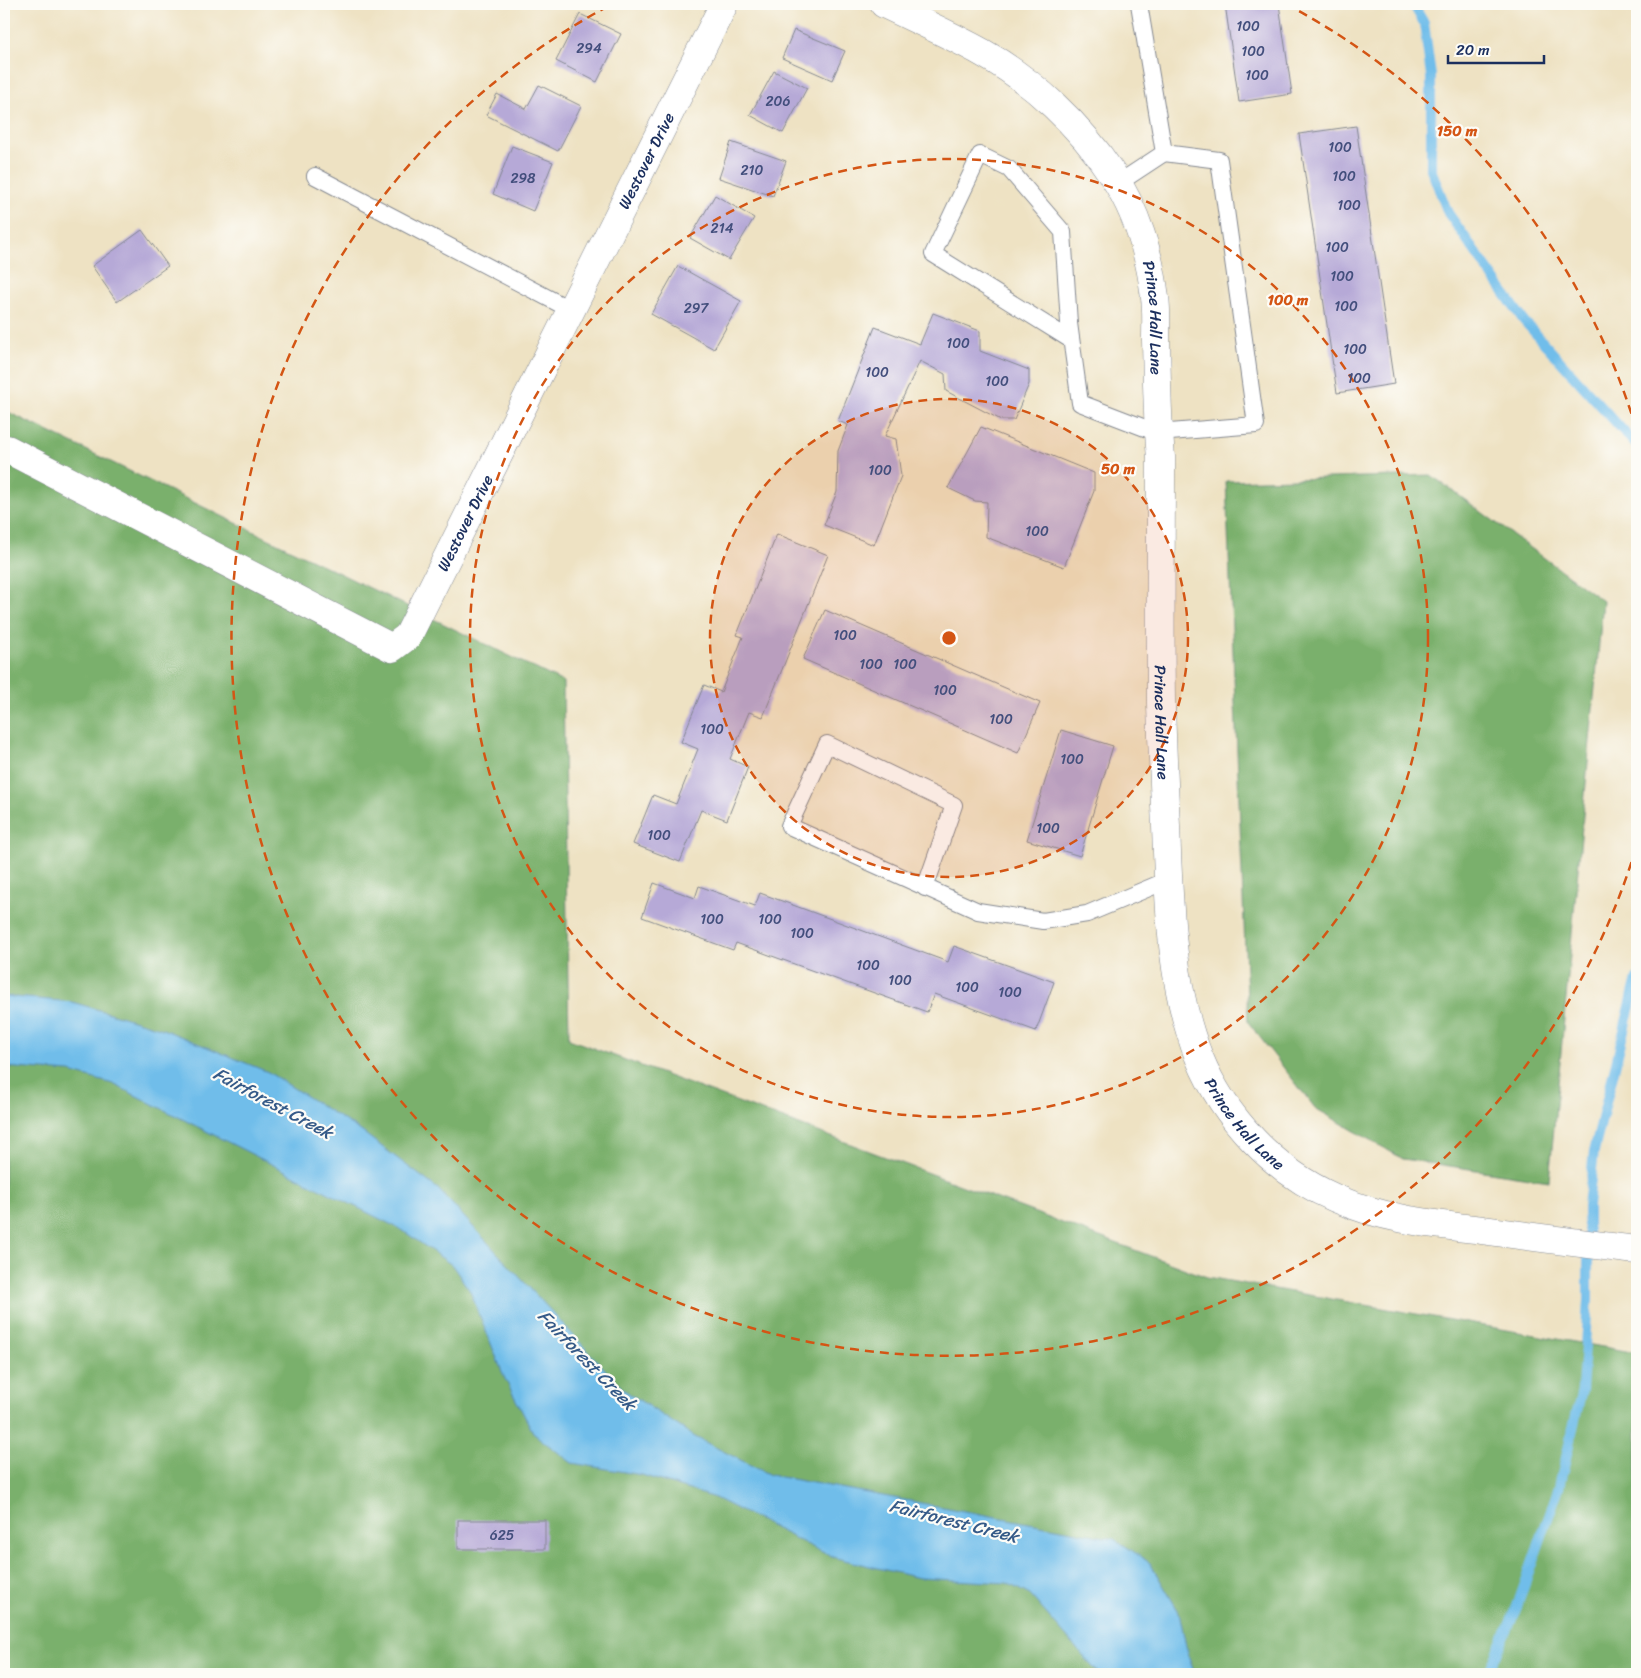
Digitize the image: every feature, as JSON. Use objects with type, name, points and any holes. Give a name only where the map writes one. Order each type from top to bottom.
[{"type":"street","name":"Westover Drive","points":[[7,449],[392,648],[408,636],[724,4]]},
{"type":"street","name":"Prince Hall Lane","points":[[884,4],[984,54],[1021,78],[1055,107],[1086,139],[1112,174],[1133,214],[1148,255],[1155,298],[1158,434],[1161,457],[1161,704],[1168,880],[1176,967],[1181,998],[1189,1029],[1200,1058],[1214,1086],[1237,1121],[1265,1152],[1305,1182],[1334,1198],[1374,1213],[1414,1222],[1626,1249]]},
{"type":"lane","points":[[1139,4],[1164,153]]},
{"type":"lane","points":[[1071,340],[933,254],[980,155],[1009,169],[1062,232],[1071,340],[1080,403],[1158,434],[1256,426],[1219,160],[1164,153],[1117,184]]},
{"type":"lane","points":[[315,176],[571,310]]},
{"type":"lane","points":[[925,888],[954,805],[827,744],[789,826],[925,888],[978,911],[1043,921],[1087,914],[1168,880]]},
{"type":"green space","points":[[4,410],[563,682],[569,1039],[1207,1277],[1637,1353],[1637,1674],[4,1674]]},
{"type":"green space","points":[[1431,475],[1603,601],[1549,1181],[1403,1159],[1315,1108],[1248,1022],[1226,481]]},
{"type":"water","name":"Fairforest Creek","points":[[4,996],[72,1002],[160,1028],[268,1072],[361,1131],[438,1189],[624,1390],[695,1437],[770,1475],[1115,1539],[1150,1563],[1179,1612],[1188,1656],[1195,1674],[1099,1674],[1030,1595],[1007,1583],[919,1578],[832,1557],[715,1498],[642,1475],[572,1463],[534,1434],[505,1379],[470,1291],[452,1265],[402,1230],[113,1084],[70,1072],[4,1067]]},
{"type":"building","points":[[1225,4],[1279,4],[1292,94],[1239,102]]},
{"type":"building","points":[[580,14],[621,34],[597,82],[556,61]]},
{"type":"building","points":[[794,30],[845,51],[832,80],[782,58]]},
{"type":"building","points":[[774,71],[807,88],[783,133],[750,115]]},
{"type":"building","points":[[539,85],[581,106],[558,151],[486,115],[497,94],[526,109]]},
{"type":"building","points":[[1356,126],[1394,384],[1337,393],[1299,134]]},
{"type":"building","points":[[731,142],[786,161],[773,196],[719,178]]},
{"type":"building","points":[[512,146],[553,162],[533,211],[493,194]]},
{"type":"building","points":[[715,195],[754,218],[729,260],[690,238]]},
{"type":"building","points":[[142,230],[168,266],[117,302],[92,266]]},
{"type":"building","points":[[678,266],[741,301],[714,349],[651,314]]},
{"type":"building","points":[[933,313],[980,331],[980,351],[1029,370],[1029,384],[1014,420],[1001,420],[946,391],[945,374],[920,361],[885,436],[896,439],[901,476],[874,545],[824,525],[837,492],[838,451],[848,425],[838,421],[875,327],[920,344]]},
{"type":"building","points":[[981,427],[1094,473],[1094,491],[1064,567],[986,537],[987,502],[975,501],[948,488]]},
{"type":"building","points":[[777,534],[828,555],[763,717],[749,712],[730,759],[748,767],[727,820],[701,810],[680,862],[633,844],[653,795],[676,804],[698,749],[681,742],[704,685],[721,692],[743,637],[737,635]]},
{"type":"building","points":[[825,610],[1040,703],[1018,753],[803,659]]},
{"type":"building","points":[[1061,730],[1113,746],[1080,856],[1027,840]]},
{"type":"building","points":[[654,883],[695,898],[699,886],[755,906],[760,893],[948,962],[954,946],[1054,982],[1036,1031],[934,994],[927,1012],[736,943],[733,950],[642,917]]},
{"type":"building","points":[[458,1520],[545,1520],[545,1549],[458,1549]]},
{"type":"waterway","points":[[1413,4],[1424,23],[1431,76],[1431,169],[1448,213],[1524,321],[1637,446]]},
{"type":"waterway","points":[[1488,1674],[1515,1612],[1559,1487],[1582,1390],[1588,1300],[1588,1206],[1594,1151],[1637,978]]}]
